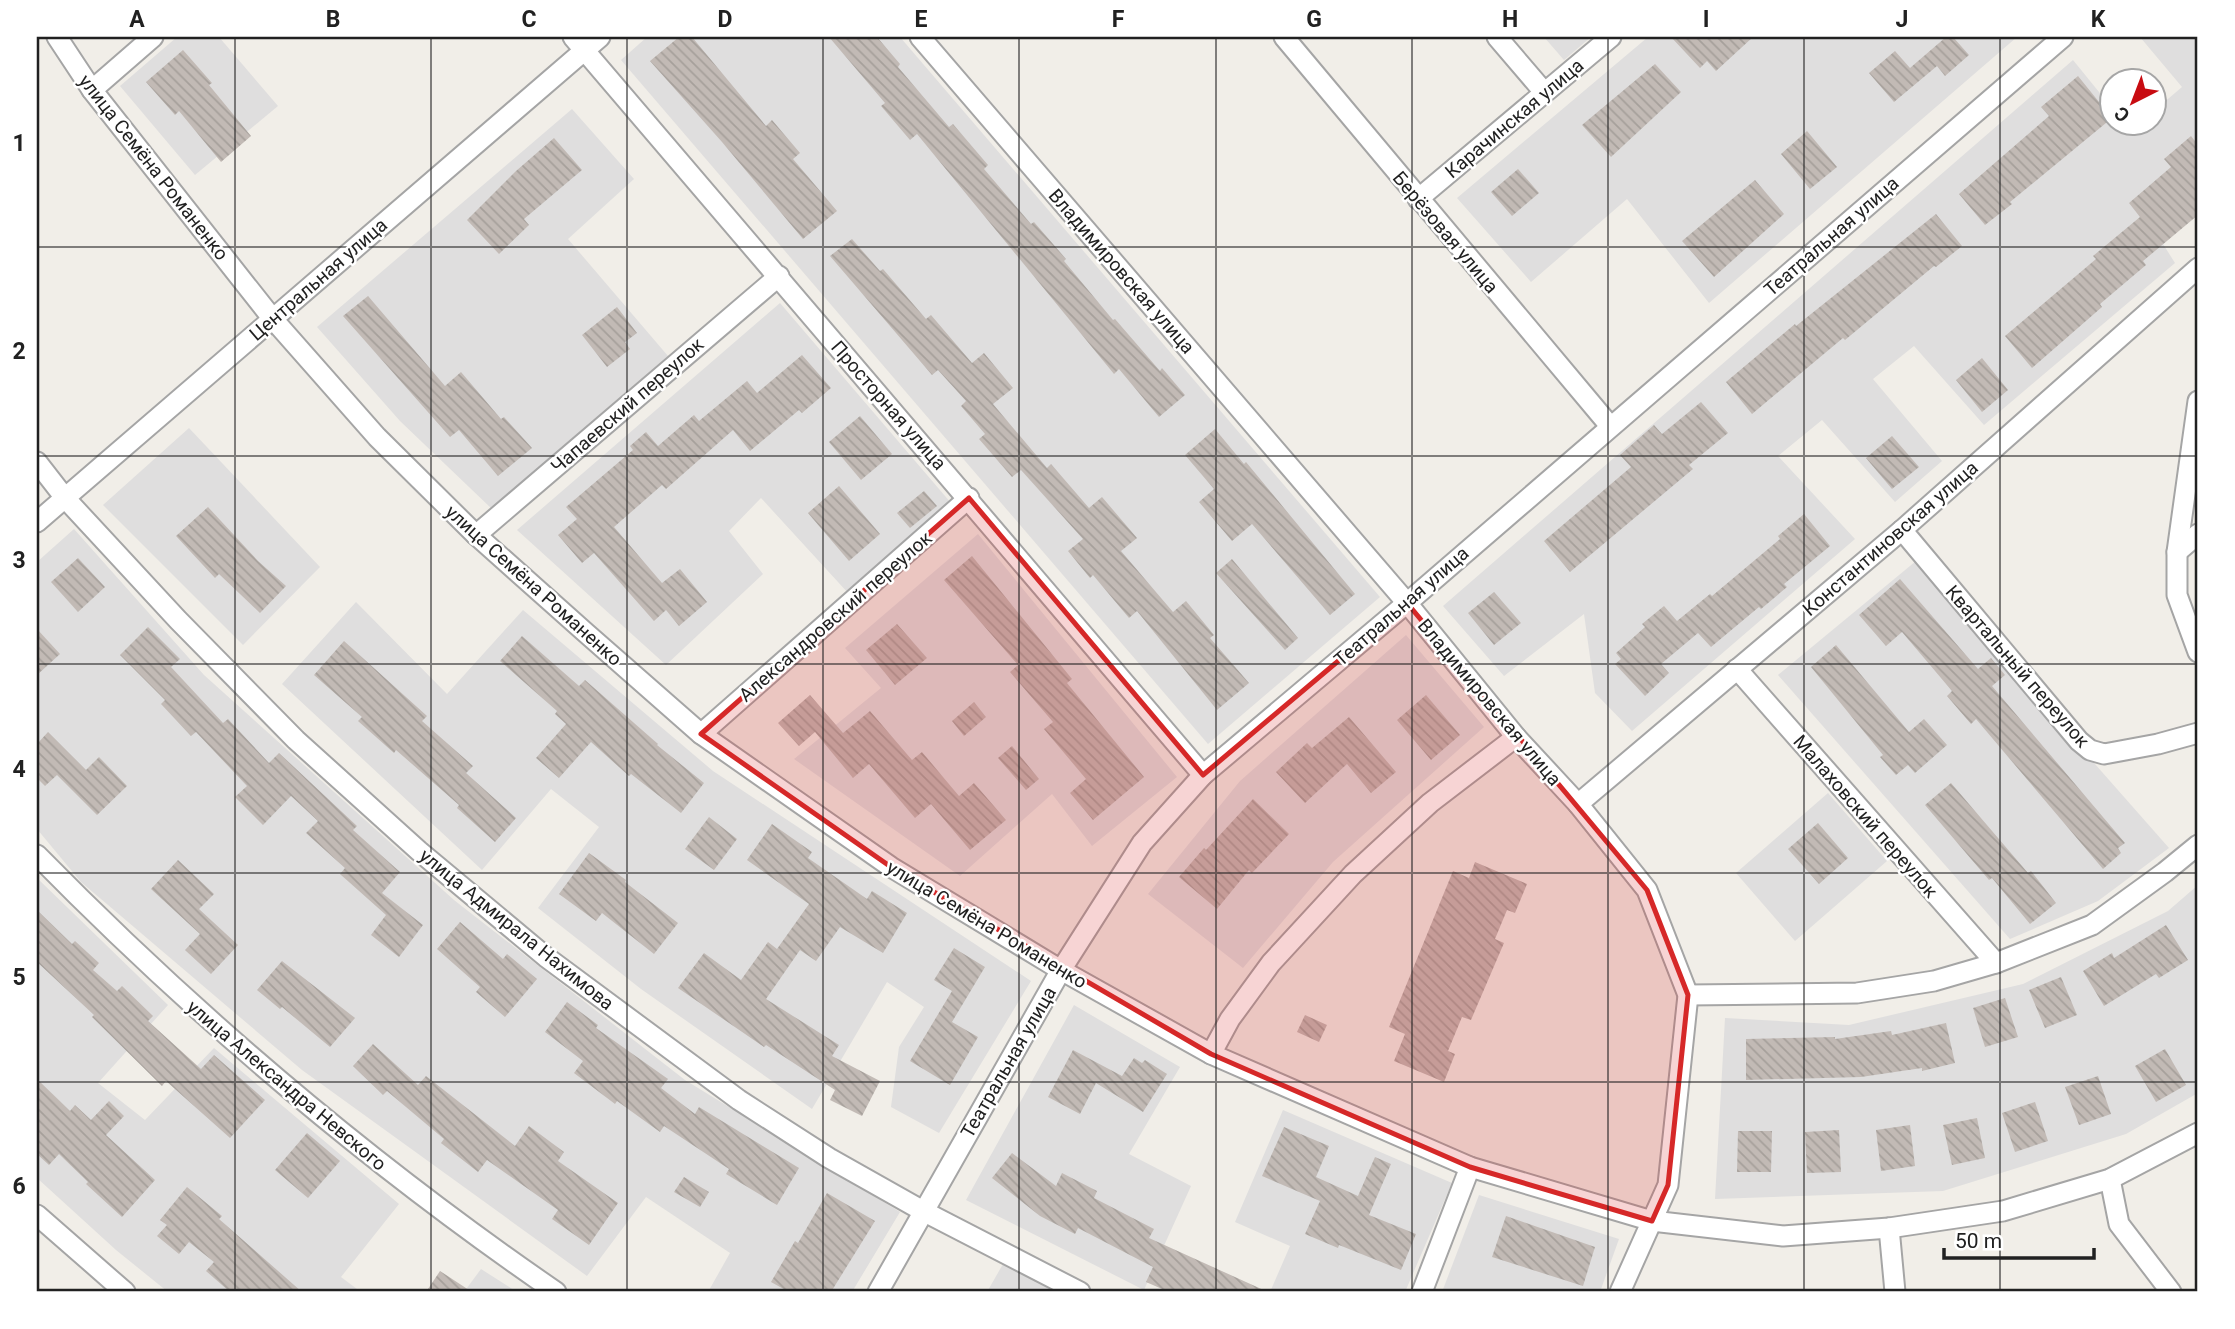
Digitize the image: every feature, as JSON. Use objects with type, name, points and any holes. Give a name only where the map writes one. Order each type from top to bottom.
[{"type":"street","name":"улица Семёна Романенко","points":[[57,37],[92,90],[272,318],[377,437],[476,535],[701,734],[891,867],[1061,970],[1210,1054],[1470,1167],[1652,1221],[1783,1236],[1889,1228],[2003,1211],[2110,1179],[2198,1133]]},
{"type":"street","points":[[92,90],[153,37]]},
{"type":"street","name":"Центральная улица","points":[[37,522],[272,318],[579,43],[600,37]]},
{"type":"street","name":"Владимировская улица","points":[[920,37],[1407,603],[1516,737],[1578,804],[1647,890],[1688,995],[1668,1185],[1620,1292]]},
{"type":"street","name":"Берёзовая улица","points":[[1284,37],[1610,426]]},
{"type":"street","points":[[1497,37],[1544,92]]},
{"type":"street","name":"Карачинская улица","points":[[1418,199],[1611,37]]},
{"type":"street","name":"Театральная улица","points":[[878,1292],[1061,970],[1142,843],[1203,775],[1407,603],[2063,37]]},
{"type":"street","name":"Просторная улица","points":[[579,43],[1203,775]]},
{"type":"street","name":"Константиновская улица","points":[[1578,804],[1902,530],[2198,268]]},
{"type":"street","name":"Чапаевский переулок","points":[[476,535],[779,276]]},
{"type":"street","points":[[2198,401],[2177,552],[2177,595],[2198,652]]},
{"type":"street","name":"улица Адмирала Нахимова","points":[[37,462],[65,498],[178,620],[296,740],[419,851],[546,957],[739,1100],[828,1158],[923,1211],[1080,1292]]},
{"type":"street","name":"Александровский переулок","points":[[701,734],[969,498]]},
{"type":"street","name":"Квартальный переулок","points":[[1902,530],[2079,741],[2090,750],[2104,754],[2198,733]]},
{"type":"street","points":[[2177,552],[2198,534]]},
{"type":"street","name":"Малаховский переулок","points":[[1737,669],[1996,963]]},
{"type":"street","points":[[1210,1054],[1230,1020],[1271,963],[1353,874],[1430,803],[1516,737]]},
{"type":"street","points":[[1688,995],[1857,993],[1934,981],[1996,963],[2092,925],[2198,845]]},
{"type":"street","name":"улица Александра Невского","points":[[37,855],[95,915],[215,1028],[444,1214],[556,1292]]},
{"type":"street","points":[[1422,1292],[1470,1167]]},
{"type":"street","points":[[2110,1179],[2119,1224],[2171,1292]]},
{"type":"street","points":[[37,1215],[125,1292]]},
{"type":"street","points":[[1889,1228],[1895,1292]]},
{"type":"highlighted area","points":[[969,498],[1203,775],[1407,603],[1647,890],[1688,995],[1668,1185],[1652,1221],[1470,1167],[1211,1054],[891,867],[701,734]]},
{"type":"shaded area","points":[[177,37],[219,37],[278,106],[195,175],[120,86]]},
{"type":"shaded area","points":[[647,37],[900,37],[1380,597],[1208,744],[621,60]]},
{"type":"shaded area","points":[[1544,37],[1591,37],[1564,60]]},
{"type":"shaded area","points":[[1648,37],[2017,37],[1709,303],[1627,199],[1531,282],[1457,198]]},
{"type":"shaded area","points":[[2140,37],[2198,37],[2198,212],[2163,244],[2175,263],[1984,425],[1914,346],[1873,379],[1942,461],[1895,502],[1822,420],[1778,456],[1855,539],[1632,731],[1595,693],[1584,614],[1504,676],[1443,606],[2073,60],[2098,91],[2098,136],[2168,136],[2168,99],[2182,87],[2168,70],[2168,66],[2164,66]]},
{"type":"shaded area","points":[[572,109],[634,179],[568,239],[668,356],[492,509],[400,421],[317,327]]},
{"type":"shaded area","points":[[780,303],[951,503],[849,594],[761,498],[729,531],[763,574],[666,665],[517,530]]},
{"type":"shaded area","points":[[189,428],[320,567],[243,645],[103,505]]},
{"type":"shaded area","points":[[74,529],[204,675],[454,900],[685,1080],[900,1212],[852,1292],[708,1292],[730,1253],[646,1197],[587,1276],[302,1070],[81,882],[37,829],[37,562]]},
{"type":"shaded area","points":[[978,534],[1177,777],[1092,846],[1052,794],[960,876],[794,759],[881,688],[845,648]]},
{"type":"shaded area","points":[[1916,561],[2169,848],[2098,901],[2010,939],[1778,675]]},
{"type":"shaded area","points":[[356,602],[447,694],[523,610],[713,771],[1031,981],[939,1133],[891,1107],[899,1047],[924,1007],[887,982],[812,1109],[641,989],[538,908],[599,827],[551,789],[482,870],[282,684]]},
{"type":"shaded area","points":[[1406,635],[1484,727],[1333,862],[1243,968],[1148,894],[1240,781]]},
{"type":"shaded area","points":[[1828,793],[1887,861],[1795,941],[1736,873]]},
{"type":"shaded area","points":[[37,878],[168,1005],[98,1083],[145,1120],[214,1048],[399,1204],[341,1277],[361,1292],[168,1292],[116,1250],[37,1178]]},
{"type":"shaded area","points":[[2198,885],[2198,1093],[2126,1134],[1943,1191],[1715,1199],[1725,1018],[1849,1025],[2023,984],[2168,911]]},
{"type":"shaded area","points":[[1074,1005],[1180,1067],[1129,1154],[1191,1186],[1144,1290],[966,1200]]},
{"type":"shaded area","points":[[1283,1110],[1452,1183],[1405,1292],[1270,1292],[1290,1246],[1235,1222]]},
{"type":"shaded area","points":[[1479,1195],[1619,1239],[1600,1292],[1442,1292]]},
{"type":"shaded area","points":[[1003,1264],[1059,1292],[987,1292]]},
{"type":"shaded area","points":[[481,1269],[517,1292],[464,1292]]},
{"type":"building","points":[[679,37],[692,37],[766,126],[772,120],[800,153],[793,159],[837,211],[803,239],[650,61]]},
{"type":"building","points":[[829,37],[877,37],[900,64],[898,67],[949,127],[953,124],[988,165],[984,169],[1031,224],[1034,222],[1066,259],[1064,261],[1113,320],[1115,319],[1160,371],[1162,368],[1185,395],[1159,417],[1119,369],[1114,374],[917,134],[910,140],[881,106],[885,103]]},
{"type":"building","points":[[1671,37],[1753,37],[1716,71],[1707,61],[1700,68]]},
{"type":"building","points":[[1946,37],[1953,37],[1969,55],[1945,76],[1937,66],[1894,102],[1869,73],[1895,51],[1910,68]]},
{"type":"building","points":[[183,50],[212,83],[209,85],[251,136],[221,162],[179,111],[175,115],[146,82]]},
{"type":"building","points":[[1655,64],[1681,92],[1611,157],[1582,125]]},
{"type":"building","points":[[2078,76],[2098,101],[2098,130],[1985,225],[1959,194],[2049,116],[2041,107]]},
{"type":"building","points":[[1807,131],[1837,167],[1810,189],[1781,154]]},
{"type":"building","points":[[2191,136],[2198,145],[2198,215],[2143,261],[2146,265],[2032,368],[2005,336],[2096,259],[2093,256],[2140,217],[2129,203],[2171,167],[2164,159]]},
{"type":"building","points":[[554,138],[582,170],[524,219],[529,225],[499,254],[467,220]]},
{"type":"building","points":[[1518,169],[1539,193],[1512,216],[1491,192]]},
{"type":"building","points":[[1755,180],[1784,214],[1714,277],[1682,241]]},
{"type":"building","points":[[1936,214],[1962,246],[1845,340],[1843,338],[1752,414],[1726,382],[1795,324],[1796,326]]},
{"type":"building","points":[[852,239],[880,271],[883,269],[926,319],[931,315],[972,363],[984,353],[1013,388],[993,404],[1047,468],[1051,464],[1089,508],[1102,497],[1137,538],[1121,551],[1173,612],[1186,601],[1214,635],[1210,638],[1249,683],[1217,710],[1137,611],[1129,618],[1093,575],[1090,578],[1068,551],[1083,539],[1021,470],[1012,477],[979,439],[985,434],[961,406],[966,401],[938,370],[932,375],[830,256]]},
{"type":"building","points":[[368,296],[445,386],[461,372],[501,419],[504,417],[532,448],[498,476],[459,430],[450,437],[343,316]]},
{"type":"building","points":[[617,307],[637,333],[625,342],[630,349],[607,367],[582,335]]},
{"type":"building","points":[[802,355],[831,388],[802,413],[799,410],[750,451],[733,430],[666,489],[662,485],[614,527],[662,583],[680,569],[707,602],[679,626],[666,610],[654,621],[594,553],[582,563],[558,535],[577,519],[566,507],[633,450],[630,446],[646,432],[658,446],[694,415],[699,421],[747,381],[757,393]]},
{"type":"building","points":[[1982,358],[2008,390],[1982,412],[1956,380]]},
{"type":"building","points":[[1701,402],[1728,433],[1689,465],[1693,469],[1570,572],[1544,541],[1631,467],[1620,455],[1654,425],[1662,434]]},
{"type":"building","points":[[860,416],[892,454],[861,480],[829,442]]},
{"type":"building","points":[[1215,429],[1244,464],[1246,462],[1355,594],[1330,615],[1252,524],[1232,541],[1199,502],[1214,489],[1185,455]]},
{"type":"building","points":[[1892,436],[1919,467],[1892,489],[1866,458]]},
{"type":"building","points":[[839,486],[880,534],[849,561],[808,513]]},
{"type":"building","points":[[924,491],[937,506],[910,528],[897,513]]},
{"type":"building","points":[[208,507],[258,561],[286,586],[260,613],[219,574],[215,578],[176,536]]},
{"type":"building","points":[[1804,514],[1830,546],[1784,584],[1787,587],[1711,647],[1698,633],[1661,664],[1669,673],[1645,696],[1615,664],[1621,659],[1616,653],[1645,627],[1642,624],[1664,606],[1677,621],[1710,594],[1712,596],[1780,539],[1778,536]]},
{"type":"building","points":[[972,556],[1072,679],[1067,683],[1144,777],[1093,820],[1070,793],[1086,779],[1044,729],[1053,722],[1010,672],[1018,665],[944,580]]},
{"type":"building","points":[[78,558],[105,587],[78,612],[51,582]]},
{"type":"building","points":[[1232,559],[1298,638],[1285,650],[1216,573]]},
{"type":"building","points":[[1900,579],[1978,669],[1991,658],[2005,675],[1992,686],[2125,843],[2118,848],[2121,853],[2103,869],[1976,719],[1971,724],[1947,696],[1952,691],[1902,632],[1886,646],[1859,615]]},
{"type":"building","points":[[1494,592],[1521,623],[1494,645],[1468,613]]},
{"type":"building","points":[[897,624],[927,658],[895,685],[866,650]]},
{"type":"building","points":[[148,627],[180,659],[171,667],[223,723],[228,719],[269,763],[279,753],[357,826],[353,830],[400,872],[382,893],[423,925],[399,957],[371,935],[386,915],[340,874],[345,868],[306,833],[318,821],[291,796],[263,825],[235,797],[247,786],[196,732],[191,736],[161,704],[165,700],[120,655]]},
{"type":"building","points":[[37,629],[60,654],[37,675]]},
{"type":"building","points":[[522,636],[579,686],[585,680],[704,783],[681,813],[631,774],[629,776],[591,742],[559,778],[536,758],[566,724],[555,714],[557,711],[500,661]]},
{"type":"building","points":[[344,641],[427,716],[422,721],[473,766],[466,773],[516,818],[495,842],[457,808],[459,805],[358,721],[362,717],[314,675]]},
{"type":"building","points":[[1836,645],[1909,732],[1924,719],[1947,745],[1915,773],[1908,765],[1896,775],[1880,757],[1883,755],[1811,667]]},
{"type":"building","points":[[810,695],[843,733],[870,711],[912,760],[922,752],[959,796],[974,783],[1006,820],[970,850],[931,804],[915,818],[869,764],[853,778],[815,732],[799,746],[778,723]]},
{"type":"building","points":[[1426,695],[1460,735],[1431,760],[1397,720]]},
{"type":"building","points":[[974,702],[986,717],[964,736],[952,721]]},
{"type":"building","points":[[1349,717],[1396,772],[1371,793],[1347,764],[1305,803],[1276,772],[1307,743],[1312,748]]},
{"type":"building","points":[[48,732],[86,770],[99,757],[127,786],[97,815],[57,775],[45,786],[37,778],[37,744]]},
{"type":"building","points":[[1012,746],[1039,779],[1026,790],[998,758]]},
{"type":"building","points":[[1951,783],[2028,873],[2031,871],[2056,903],[2030,924],[1925,805]]},
{"type":"building","points":[[1253,799],[1289,834],[1252,873],[1249,870],[1217,909],[1179,877]]},
{"type":"building","points":[[709,817],[737,839],[714,870],[685,849]]},
{"type":"building","points":[[1818,823],[1848,858],[1819,884],[1788,849]]},
{"type":"building","points":[[772,824],[812,852],[808,858],[867,899],[872,891],[907,913],[883,953],[840,927],[816,961],[800,950],[766,999],[839,1045],[832,1056],[880,1081],[862,1116],[830,1100],[835,1090],[766,1045],[764,1047],[678,988],[704,953],[741,980],[768,942],[777,949],[809,904],[747,860]]},
{"type":"building","points":[[589,853],[678,923],[654,954],[602,913],[596,921],[559,894]]},
{"type":"building","points":[[178,860],[214,894],[199,909],[238,945],[211,974],[185,950],[200,934],[151,889]]},
{"type":"building","points":[[1475,862],[1527,884],[1515,913],[1507,910],[1495,939],[1504,943],[1471,1020],[1462,1017],[1448,1051],[1455,1054],[1444,1082],[1394,1061],[1405,1034],[1389,1027],[1453,871],[1469,878]]},
{"type":"building","points":[[37,910],[72,944],[75,941],[99,963],[93,970],[117,991],[122,986],[153,1016],[148,1021],[201,1069],[214,1055],[265,1100],[230,1138],[166,1081],[162,1086],[92,1017],[94,1015],[37,962]]},
{"type":"building","points":[[460,922],[503,959],[507,954],[537,979],[505,1017],[476,992],[480,987],[437,949]]},
{"type":"building","points":[[2166,925],[2188,960],[2159,978],[2156,974],[2104,1006],[2083,971],[2112,953],[2114,958]]},
{"type":"building","points":[[954,948],[985,967],[952,1022],[978,1037],[950,1085],[910,1061],[952,991],[934,980]]},
{"type":"building","points":[[282,961],[355,1018],[330,1047],[257,990]]},
{"type":"building","points":[[2061,977],[2077,1015],[2045,1028],[2029,990]]},
{"type":"building","points":[[2005,998],[2018,1037],[1985,1047],[1973,1008]]},
{"type":"building","points":[[567,1002],[598,1025],[596,1028],[668,1079],[661,1088],[695,1114],[699,1107],[799,1168],[777,1205],[726,1174],[729,1169],[664,1126],[660,1132],[617,1101],[615,1104],[574,1073],[583,1061],[545,1032]]},
{"type":"building","points":[[1305,1015],[1327,1025],[1319,1042],[1297,1032]]},
{"type":"building","points":[[1946,1023],[1955,1063],[1922,1071],[1922,1068],[1861,1077],[1746,1080],[1746,1039],[1835,1039],[1891,1031],[1892,1035]]},
{"type":"building","points":[[373,1044],[418,1085],[426,1076],[515,1146],[529,1126],[564,1152],[558,1161],[618,1203],[589,1245],[552,1219],[558,1210],[487,1160],[478,1172],[441,1143],[444,1139],[387,1091],[383,1095],[353,1066]]},
{"type":"building","points":[[2165,1049],[2186,1085],[2156,1102],[2135,1066]]},
{"type":"building","points":[[1073,1050],[1122,1076],[1134,1058],[1142,1063],[1145,1060],[1167,1074],[1143,1112],[1096,1083],[1080,1114],[1048,1097]]},
{"type":"building","points":[[2098,1076],[2111,1114],[2079,1125],[2065,1087]]},
{"type":"building","points":[[37,1079],[70,1111],[75,1105],[91,1120],[109,1101],[124,1116],[106,1135],[155,1180],[122,1217],[86,1184],[88,1182],[59,1154],[49,1165],[37,1154]]},
{"type":"building","points":[[2035,1102],[2048,1141],[2015,1152],[2002,1113]]},
{"type":"building","points":[[1977,1118],[1985,1158],[1952,1165],[1943,1125]]},
{"type":"building","points":[[1910,1125],[1915,1166],[1881,1171],[1876,1130]]},
{"type":"building","points":[[1284,1127],[1329,1146],[1316,1177],[1358,1196],[1375,1157],[1391,1164],[1369,1215],[1416,1234],[1401,1270],[1305,1234],[1320,1201],[1262,1176]]},
{"type":"building","points":[[1839,1130],[1841,1172],[1807,1173],[1805,1132]]},
{"type":"building","points":[[1738,1131],[1772,1131],[1771,1172],[1737,1172]]},
{"type":"building","points":[[307,1133],[340,1161],[308,1198],[275,1170]]},
{"type":"building","points":[[1012,1153],[1056,1186],[1062,1173],[1097,1191],[1094,1198],[1154,1229],[1149,1238],[1268,1292],[1169,1292],[1146,1282],[1153,1267],[1078,1228],[1075,1234],[1040,1216],[992,1178]]},
{"type":"building","points":[[684,1177],[709,1192],[700,1207],[674,1192]]},
{"type":"building","points":[[187,1187],[222,1216],[219,1219],[302,1292],[230,1292],[206,1271],[214,1262],[189,1242],[179,1254],[157,1236],[167,1225],[160,1220]]},
{"type":"building","points":[[827,1193],[875,1221],[831,1292],[789,1292],[771,1282]]},
{"type":"building","points":[[1506,1216],[1595,1247],[1583,1286],[1492,1257]]},
{"type":"building","points":[[440,1271],[472,1292],[426,1292]]}]
